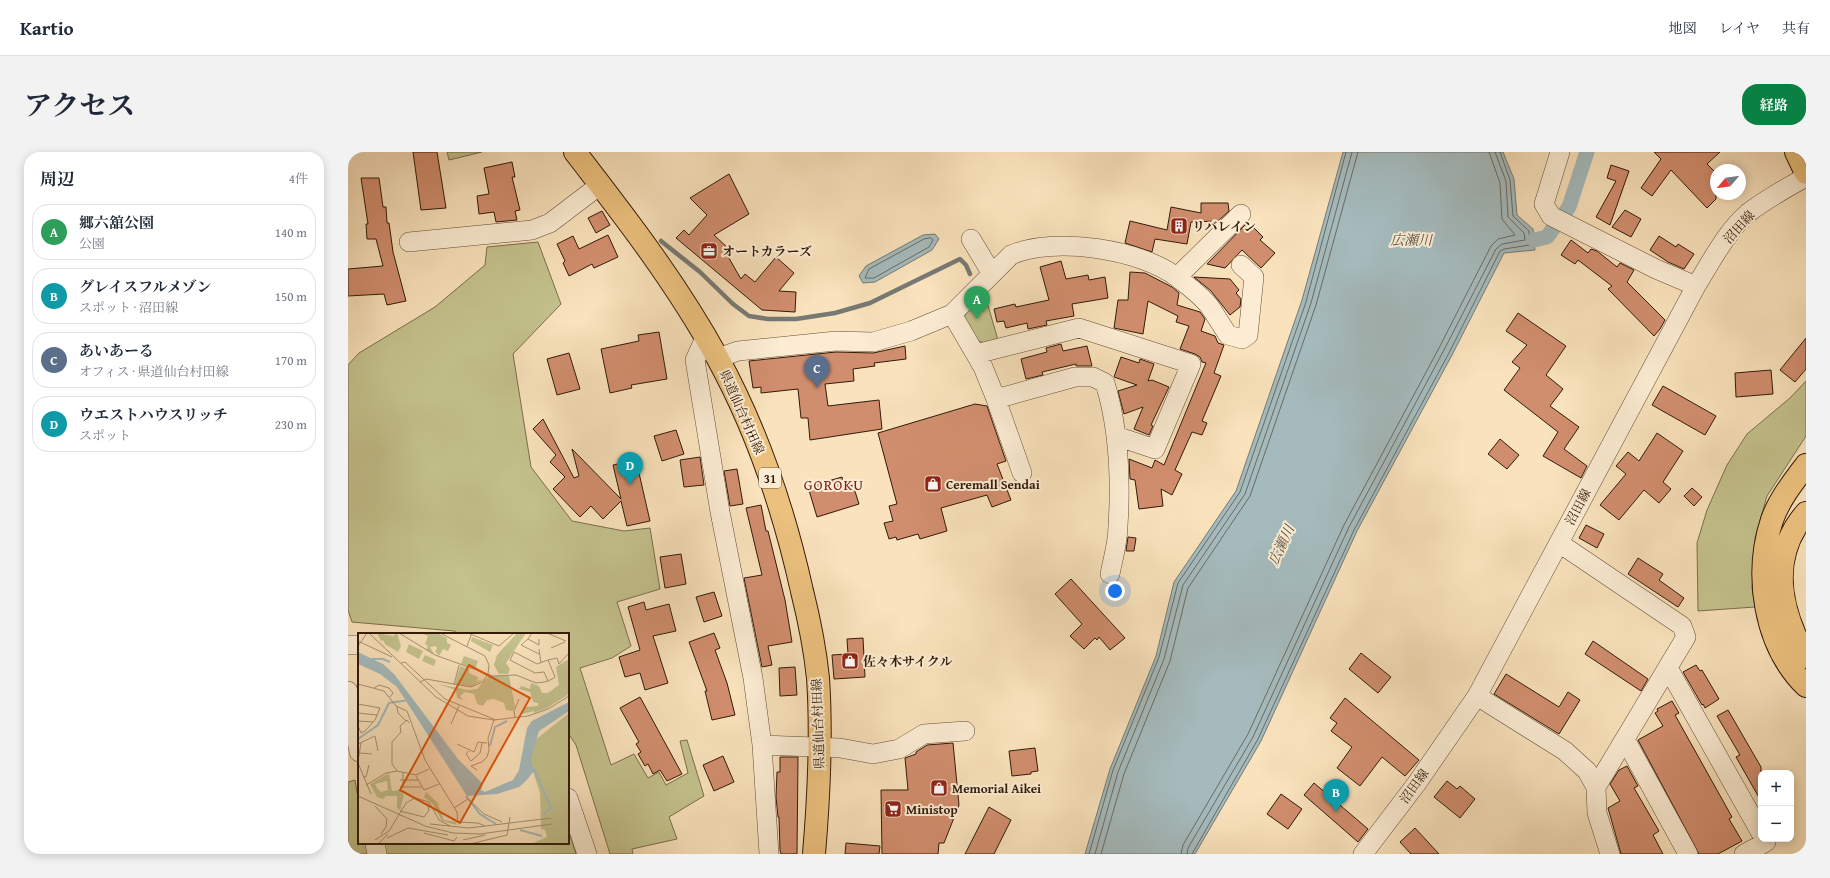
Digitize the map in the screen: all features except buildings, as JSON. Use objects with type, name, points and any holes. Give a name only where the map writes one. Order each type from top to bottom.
[{"type":"main road","name":"県道仙台村田線","points":[[575,152],[671,281],[718,358],[755,436],[794,552],[818,676],[820,787],[814,854]]},
{"type":"main road","points":[[1796,152],[1806,173]]},
{"type":"main road","points":[[1806,466],[1784,496],[1772,519],[1766,542],[1763,588],[1767,612],[1775,636],[1787,661],[1806,686]]},
{"type":"main road","points":[[1806,513],[1795,526],[1786,546],[1782,566],[1782,589],[1786,614],[1794,636],[1806,656]]},
{"type":"street","points":[[1560,152],[1544,204],[1559,220],[1656,269],[1696,286]]},
{"type":"street","name":"沼田線","points":[[1363,854],[1416,783],[1476,696],[1696,286],[1724,241],[1747,214],[1770,197],[1806,177]]},
{"type":"street","points":[[409,242],[532,230],[550,223],[600,185]]},
{"type":"street","points":[[1177,277],[1241,214]]},
{"type":"street","points":[[971,239],[992,274]]},
{"type":"street","points":[[718,358],[746,350],[836,341],[873,342],[911,331],[952,314],[1011,255],[1022,250],[1079,245],[1149,261],[1177,277],[1209,305],[1228,335],[1242,339],[1248,335],[1254,277],[1241,265]]},
{"type":"street","points":[[952,314],[976,354],[996,399],[1022,473]]},
{"type":"street","points":[[976,354],[1079,328],[1191,364],[1155,449],[1116,436]]},
{"type":"street","points":[[706,338],[695,360],[720,512],[753,678],[762,745],[769,854]]},
{"type":"street","points":[[996,399],[1075,377],[1093,377],[1105,383],[1116,436],[1119,465],[1118,527],[1110,574]]},
{"type":"street","points":[[1559,543],[1682,626],[1686,637],[1596,787]]},
{"type":"street","points":[[1668,668],[1758,828]]},
{"type":"street","points":[[348,691],[358,746]]},
{"type":"street","points":[[1476,696],[1565,751],[1587,771],[1596,787],[1598,813],[1603,835],[1610,854]]},
{"type":"street","points":[[762,745],[820,747],[873,754],[899,749],[924,734],[965,731]]},
{"type":"street","points":[[1625,738],[1688,854]]},
{"type":"street","points":[[569,801],[587,854]]},
{"type":"street","points":[[1744,854],[1766,842]]},
{"type":"street","points":[[375,844],[377,854]]},
{"type":"shaded area","points":[[447,152],[482,152],[449,160]]},
{"type":"shaded area","points":[[538,242],[561,304],[513,354],[531,467],[572,521],[624,531],[650,528],[660,589],[617,602],[631,646],[612,658],[580,668],[611,765],[634,754],[648,778],[659,772],[666,785],[688,773],[680,741],[687,740],[704,796],[669,817],[677,839],[632,849],[633,854],[610,854],[576,745],[569,734],[569,633],[457,633],[454,631],[352,622],[348,610],[348,365],[359,353],[435,307],[485,265],[487,247]]},
{"type":"shaded area","points":[[985,295],[998,340],[985,343],[973,340],[962,323],[971,307]]},
{"type":"shaded area","points":[[1806,381],[1806,436],[1767,496],[1755,538],[1752,588],[1755,607],[1698,611],[1697,543],[1707,510],[1727,465],[1747,434],[1790,398]]},
{"type":"shaded area","points":[[355,780],[358,798],[358,844],[366,844],[368,854],[348,854],[348,782]]},
{"type":"shaded area","points":[[569,832],[576,854],[386,854],[384,844],[569,844]]},
{"type":"water","name":"広瀬川","points":[[1343,152],[1503,152],[1514,179],[1517,215],[1533,229],[1535,250],[1504,253],[1452,355],[1357,531],[1261,741],[1195,854],[1085,854],[1110,769],[1156,656],[1174,582],[1236,491],[1302,300]]},
{"type":"water","points":[[935,234],[939,239],[932,250],[875,282],[863,283],[859,276],[866,266],[923,235]]},
{"type":"waterway","points":[[1534,240],[1547,237],[1569,207],[1587,152]]},
{"type":"waterway","points":[[661,241],[700,272],[733,304],[749,316],[768,319],[796,319],[835,313],[870,303],[960,259],[966,265],[970,274]]},
{"type":"place","name":"リバレイン","points":[[1179,226]]},
{"type":"place","name":"オートカラーズ","points":[[709,251]]},
{"type":"place","name":"郷六舘公園","points":[[977,319]]},
{"type":"place","name":"あいあーる","points":[[817,388]]},
{"type":"place","name":"Ceremall Sendai","points":[[933,484]]},
{"type":"place","name":"ウエストハウスリッチ","points":[[630,485]]},
{"type":"place","name":"佐々木サイクル","points":[[850,661]]},
{"type":"place","name":"Memorial Aikei","points":[[939,788]]},
{"type":"place","name":"Ministop","points":[[893,809]]},
{"type":"place","name":"グレイスフルメゾン","points":[[1336,812]]},
{"type":"district","name":"GOROKU","points":[[834,484]]}]
